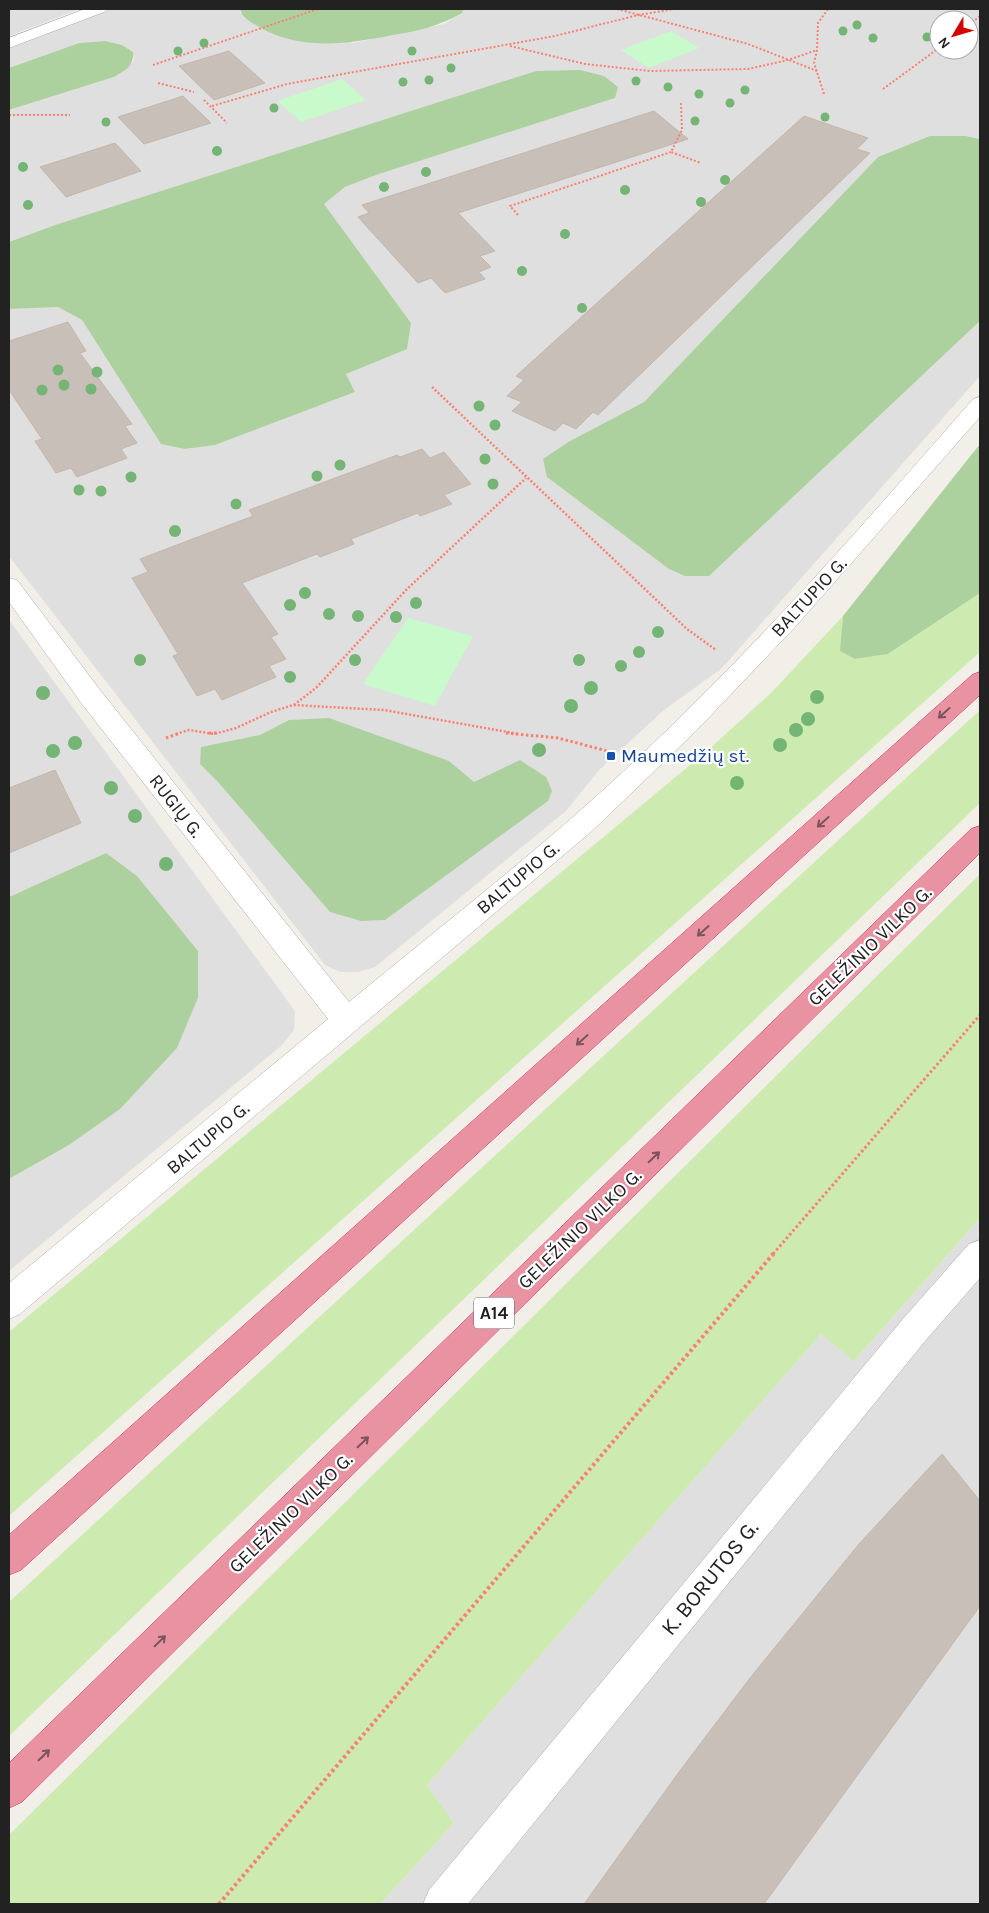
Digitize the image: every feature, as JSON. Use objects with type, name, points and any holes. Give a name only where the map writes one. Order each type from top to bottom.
[{"type":"highway","points":[[9,1558],[980,681]]},
{"type":"highway","name":"GELEŽINIO VILKO G.","points":[[9,1789],[980,838]]},
{"type":"street","points":[[9,43],[99,9]]},
{"type":"street","name":"BALTUPIO G.","points":[[9,1303],[583,824],[644,768],[822,585],[980,404]]},
{"type":"street","name":"RUGIŲ G.","points":[[9,586],[133,750],[347,1022]]},
{"type":"street","name":"K. BORUTOS G.","points":[[443,1904],[914,1330],[980,1255]]},
{"type":"path","points":[[153,65],[318,9]]},
{"type":"path","points":[[617,9],[748,44],[817,70]]},
{"type":"path","points":[[212,106],[287,84],[555,36],[638,15],[676,9]]},
{"type":"path","points":[[824,94],[814,62],[817,50],[818,23],[828,9]]},
{"type":"path","points":[[507,45],[585,64],[650,71],[748,69],[788,60],[817,50]]},
{"type":"path","points":[[883,89],[929,55]]},
{"type":"path","points":[[158,83],[194,92]]},
{"type":"path","points":[[204,100],[227,123]]},
{"type":"path","points":[[671,152],[682,130],[682,103]]},
{"type":"path","points":[[9,115],[70,115]]},
{"type":"path","points":[[518,215],[510,206],[671,152],[701,163]]},
{"type":"path","points":[[432,387],[687,629],[707,645],[744,667]]},
{"type":"path","points":[[133,750],[189,730],[214,734],[293,705],[317,686],[406,590],[526,478]]},
{"type":"path","points":[[293,705],[384,710],[504,733],[558,738],[614,753]]},
{"type":"path","points":[[218,1904],[980,1015]]},
{"type":"shaded area","points":[[9,9],[80,9],[9,36]]},
{"type":"shaded area","points":[[109,9],[240,9],[240,13],[353,43],[444,24],[462,13],[464,9],[980,9],[980,139],[966,136],[878,157],[644,402],[570,441],[709,576],[980,321],[980,376],[721,669],[664,710],[599,770],[566,811],[375,967],[358,972],[340,972],[325,965],[9,556],[9,309],[58,307],[82,320],[161,443],[185,449],[215,445],[355,392],[346,374],[411,323],[323,204],[345,187],[376,175],[615,98],[55,225],[9,242],[9,110],[114,77],[134,61],[133,52],[122,45],[105,41],[79,43],[9,68],[9,46]]},
{"type":"shaded area","points":[[9,620],[295,1011],[294,1030],[281,1046],[9,1271],[9,1179],[69,1145],[177,1048],[198,998],[198,951],[106,853],[9,897]]},
{"type":"shaded area","points":[[980,1218],[980,1904],[380,1904],[454,1823],[427,1785],[821,1334],[855,1360]]},
{"type":"green space","points":[[240,9],[464,9],[462,13],[454,18],[420,30],[359,41],[325,43],[291,40],[275,35],[250,22],[242,15]]},
{"type":"green space","points":[[671,31],[699,48],[649,68],[621,50]]},
{"type":"green space","points":[[105,41],[122,45],[133,52],[131,64],[126,70],[114,77],[9,110],[9,68],[79,43]]},
{"type":"green space","points":[[580,70],[604,76],[618,87],[615,98],[376,175],[345,187],[324,204],[411,323],[407,349],[346,374],[355,392],[215,445],[185,449],[161,444],[82,320],[58,307],[9,309],[9,242],[55,225],[536,71]]},
{"type":"green space","points":[[342,79],[366,100],[301,122],[277,101]]},
{"type":"green space","points":[[930,136],[966,136],[980,139],[980,321],[709,576],[685,576],[669,569],[547,477],[543,459],[570,441],[644,402],[878,157]]},
{"type":"green space","points":[[980,444],[980,593],[888,654],[855,659],[840,651],[843,616]]},
{"type":"green space","points":[[980,593],[980,652],[9,1516],[9,1332],[708,750],[771,693],[843,616],[841,651],[855,659],[888,654]]},
{"type":"green space","points":[[408,618],[473,636],[435,706],[363,684]]},
{"type":"green space","points":[[980,710],[980,803],[9,1736],[9,1602]]},
{"type":"green space","points":[[329,718],[449,761],[474,782],[520,760],[546,777],[552,791],[548,801],[385,920],[361,921],[330,912],[218,782],[200,764],[201,747],[260,735],[289,720]]},
{"type":"green space","points":[[106,853],[137,876],[198,951],[198,998],[177,1048],[120,1109],[69,1145],[9,1179],[9,897]]},
{"type":"green space","points":[[980,874],[980,1218],[854,1361],[821,1334],[427,1785],[454,1823],[380,1904],[9,1904],[9,1835]]},
{"type":"building","points":[[229,51],[265,83],[214,100],[179,66]]},
{"type":"building","points":[[183,96],[211,123],[144,144],[118,117]]},
{"type":"building","points":[[654,111],[688,139],[458,213],[495,251],[480,256],[491,267],[479,272],[485,279],[445,293],[431,278],[418,283],[358,217],[369,213],[362,205]]},
{"type":"building","points":[[804,116],[868,138],[857,149],[870,153],[598,415],[593,412],[576,429],[563,423],[555,431],[512,411],[522,402],[507,396],[524,380],[516,376]]},
{"type":"building","points":[[115,143],[141,171],[66,197],[40,167]]},
{"type":"building","points":[[68,322],[86,351],[80,353],[132,424],[125,426],[137,443],[121,449],[127,458],[77,477],[71,468],[56,473],[35,441],[42,439],[9,390],[9,341]]},
{"type":"building","points":[[422,449],[430,458],[444,452],[471,484],[444,495],[452,504],[420,516],[418,513],[351,539],[354,544],[320,557],[317,554],[242,583],[278,634],[271,637],[286,659],[269,666],[276,677],[222,700],[215,689],[197,696],[173,656],[178,654],[132,578],[148,572],[140,559],[253,516],[249,510],[397,455],[400,457]]},
{"type":"building","points":[[55,770],[81,823],[9,853],[9,788]]},
{"type":"building","points":[[942,1454],[980,1501],[980,1606],[764,1904],[584,1904],[679,1772],[750,1678],[859,1544]]},
{"type":"place","name":"Maumedžių st.","points":[[611,756]]}]
